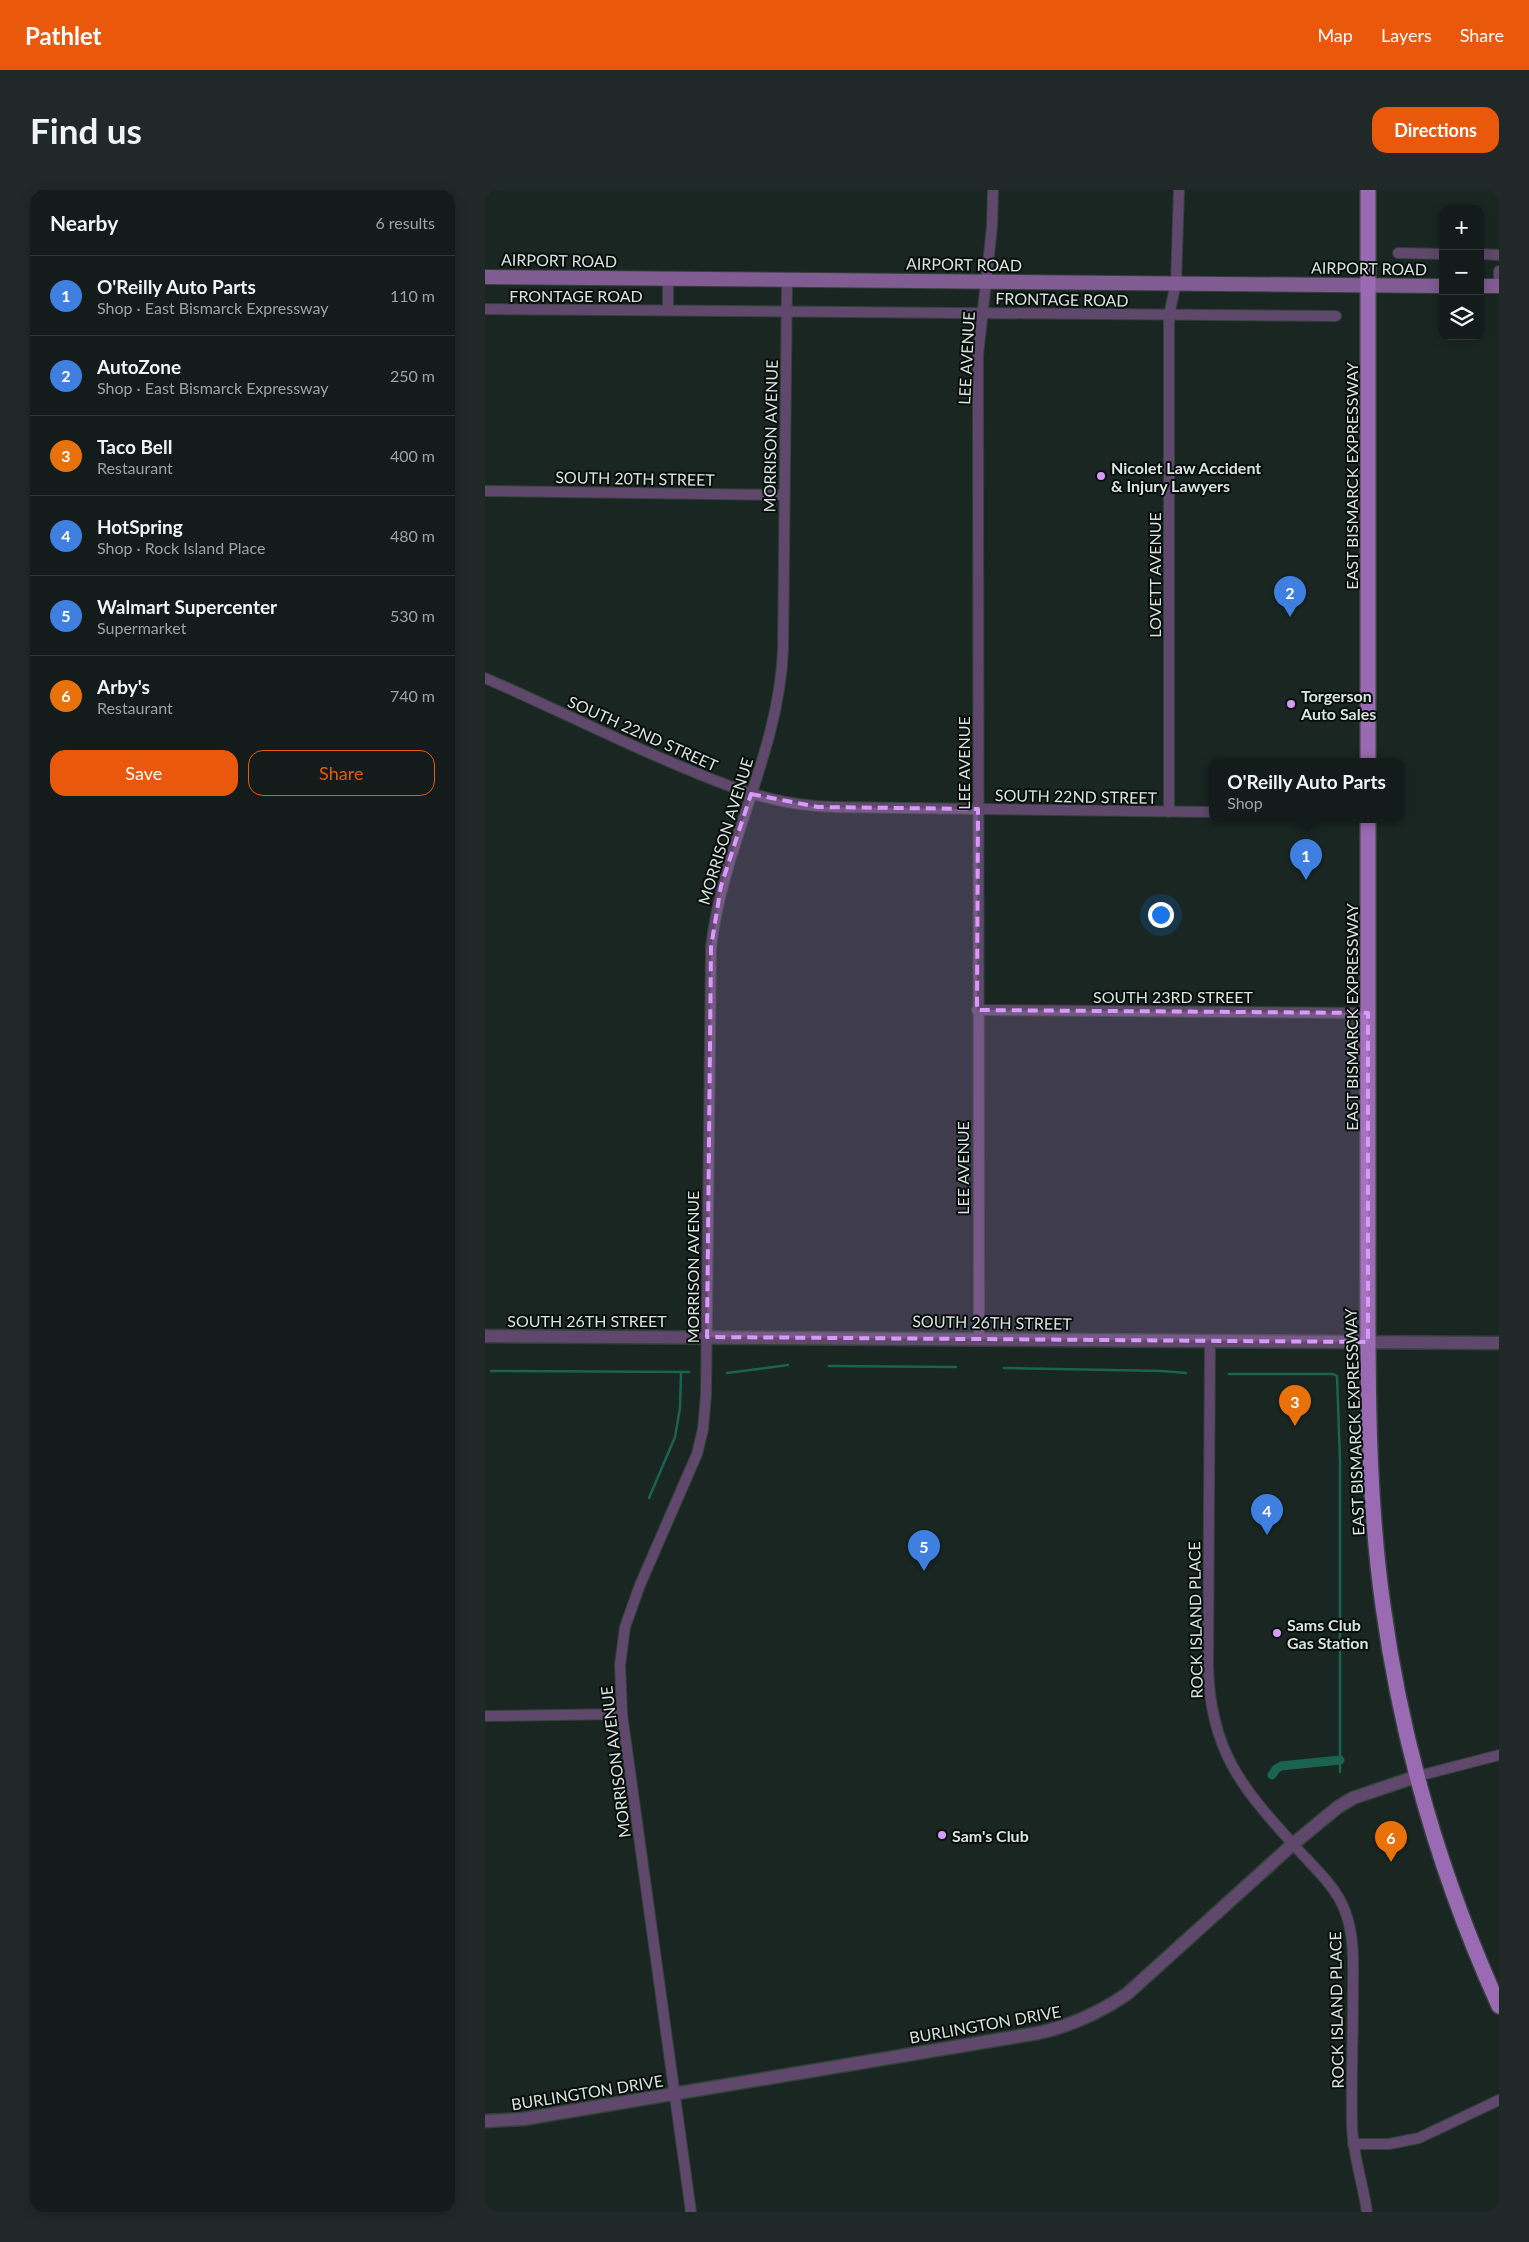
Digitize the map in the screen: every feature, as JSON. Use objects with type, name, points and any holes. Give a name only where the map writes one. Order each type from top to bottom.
[{"type":"main road","name":"EAST BISMARCK EXPRESSWAY","points":[[1368,758],[1369,190]]},
{"type":"main road","name":"AIRPORT ROAD","points":[[485,277],[1439,286]]},
{"type":"main road","points":[[1484,286],[1499,286]]},
{"type":"main road","name":"EAST BISMARCK EXPRESSWAY","points":[[1368,823],[1367,1342],[1370,1471],[1379,1579],[1397,1688],[1418,1776],[1461,1912],[1499,2006]]},
{"type":"street","name":"LEE AVENUE","points":[[979,1338],[977,1010],[978,355],[993,190]]},
{"type":"street","name":"LOVETT AVENUE","points":[[1169,812],[1169,315],[1176,283],[1179,190]]},
{"type":"street","points":[[1399,253],[1439,254]]},
{"type":"street","points":[[1484,254],[1499,255]]},
{"type":"street","points":[[1499,271],[1499,286]]},
{"type":"street","points":[[668,278],[668,310]]},
{"type":"street","name":"MORRISON AVENUE","points":[[691,2212],[622,1714],[620,1665],[625,1627],[640,1585],[693,1465],[702,1436],[707,1337],[711,947],[721,886],[771,733],[781,680],[787,280]]},
{"type":"street","name":"FRONTAGE ROAD","points":[[485,309],[1336,316]]},
{"type":"street","name":"SOUTH 20TH STREET","points":[[485,491],[784,495]]},
{"type":"street","name":"SOUTH 22ND STREET","points":[[485,678],[587,726],[751,794],[777,801],[818,807],[1209,812]]},
{"type":"street","name":"SOUTH 23RD STREET","points":[[977,1010],[1368,1014]]},
{"type":"street","name":"SOUTH 26TH STREET","points":[[485,1336],[1499,1343]]},
{"type":"street","name":"ROCK ISLAND PLACE","points":[[1210,1341],[1208,1666],[1211,1699],[1221,1739],[1237,1776],[1258,1806],[1338,1897],[1345,1910],[1351,1931],[1353,1960],[1353,2144],[1367,2212]]},
{"type":"street","points":[[485,1716],[622,1714]]},
{"type":"street","name":"BURLINGTON DRIVE","points":[[485,2121],[523,2119],[1038,2033],[1079,2021],[1105,2009],[1127,1994],[1293,1844],[1345,1802],[1418,1776],[1499,1755]]},
{"type":"street","points":[[1353,2144],[1389,2144],[1419,2138],[1499,2100]]},
{"type":"highlighted area","points":[[751,794],[818,807],[978,809],[977,1010],[1368,1013],[1368,1342],[707,1337],[711,947],[721,886]]},
{"type":"waterway","points":[[727,1373],[788,1365]]},
{"type":"waterway","points":[[829,1366],[956,1367]]},
{"type":"waterway","points":[[1004,1368],[1186,1373]]},
{"type":"waterway","points":[[491,1371],[689,1372]]},
{"type":"waterway","points":[[649,1498],[675,1437],[680,1408],[681,1372]]},
{"type":"waterway","points":[[1229,1374],[1333,1374],[1337,1376],[1340,1460],[1340,1772]]},
{"type":"waterway","points":[[1272,1775],[1281,1766],[1340,1760]]},
{"type":"place","name":"Nicolet Law Accident & Injury Lawyers","points":[[1101,476]]},
{"type":"place","name":"AutoZone","points":[[1290,617]]},
{"type":"place","name":"Torgerson Auto Sales","points":[[1291,704]]},
{"type":"place","name":"O'Reilly Auto Parts","points":[[1306,880]]},
{"type":"place","name":"Taco Bell","points":[[1295,1426]]},
{"type":"place","name":"HotSpring","points":[[1267,1535]]},
{"type":"place","name":"Walmart Supercenter","points":[[924,1571]]},
{"type":"place","name":"Sams Club Gas Station","points":[[1277,1633]]},
{"type":"place","name":"Sam's Club","points":[[942,1835]]},
{"type":"place","name":"Arby's","points":[[1391,1862]]}]
